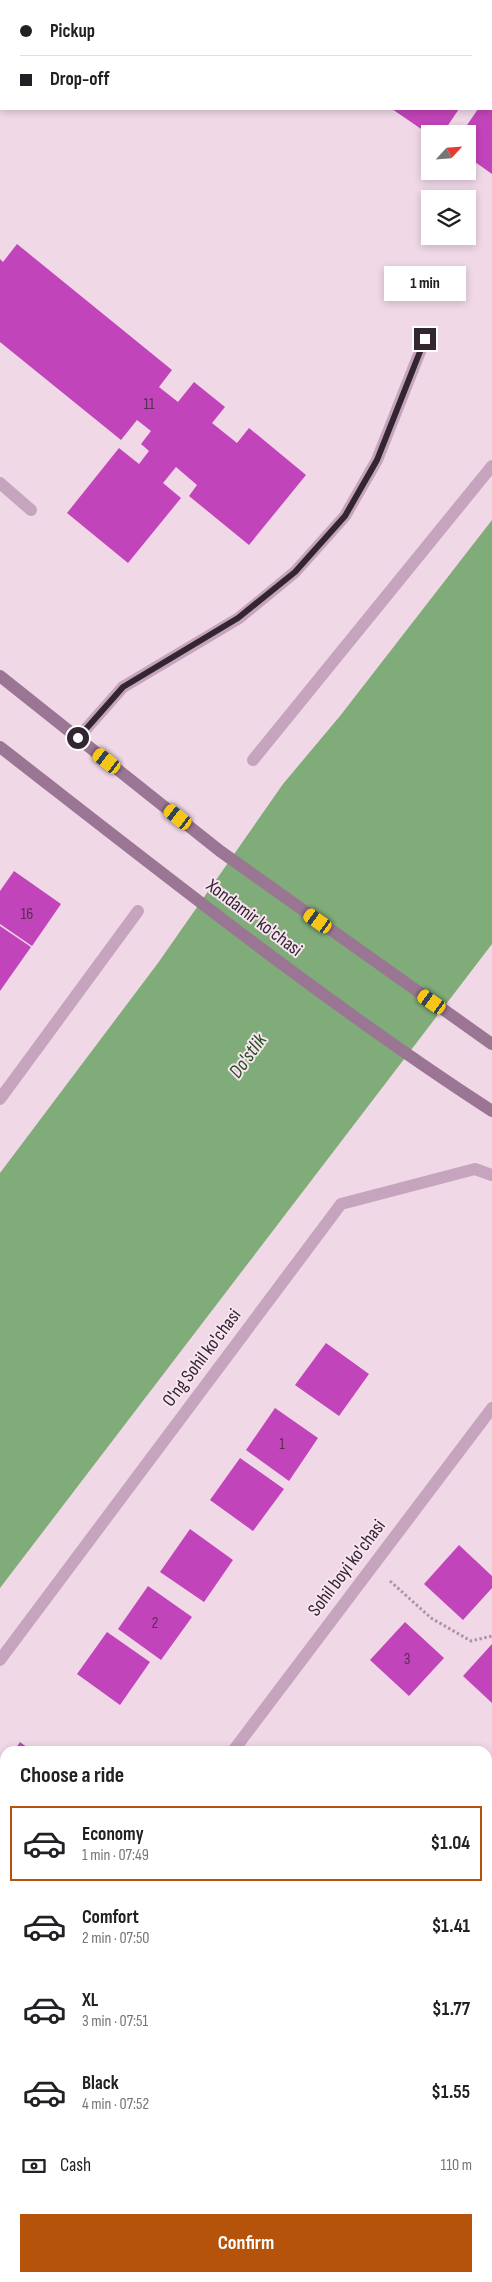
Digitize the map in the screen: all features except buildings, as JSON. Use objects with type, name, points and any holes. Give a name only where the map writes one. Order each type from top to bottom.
[{"type":"main road","name":"Xondamir ko'chasi","points":[[0,676],[220,851],[492,1044]]},
{"type":"main road","name":"Xondamir ko'chasi","points":[[0,747],[192,896],[416,1062],[492,1110]]},
{"type":"street","points":[[78,738],[123,687],[238,618],[295,572],[345,516],[377,460],[425,339]]},
{"type":"street","points":[[253,760],[492,466]]},
{"type":"street","points":[[0,484],[31,510]]},
{"type":"street","points":[[0,1099],[138,911]]},
{"type":"street","name":"O'ng Sohil ko'chasi","points":[[0,1660],[341,1204],[475,1170],[492,1176]]},
{"type":"street","name":"Sohil boyi ko'chasi","points":[[237,1746],[492,1408]]},
{"type":"path","points":[[373,1565],[431,1618],[471,1641],[492,1636]]},
{"type":"water","name":"Do'stlik","points":[[492,520],[492,944],[0,1588],[0,1173],[158,963],[283,784],[340,716]]},
{"type":"route","points":[[78,738],[123,687],[238,618],[295,572],[345,516],[377,460],[425,339]]}]
